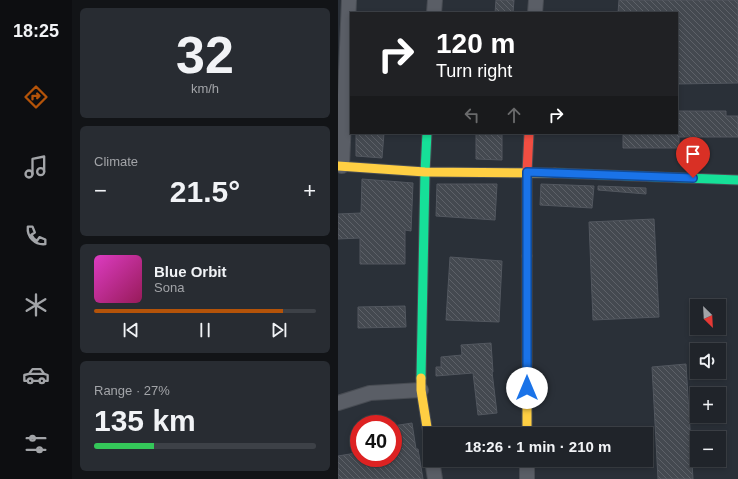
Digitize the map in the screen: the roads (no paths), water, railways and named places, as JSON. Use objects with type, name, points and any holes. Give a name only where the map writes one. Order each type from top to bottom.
[{"type":"street","points":[[349,0],[340,166],[425,172],[527,172],[738,180]]},
{"type":"street","points":[[434,12],[435,0]]},
{"type":"street","points":[[535,12],[536,0]]},
{"type":"street","points":[[427,134],[421,390],[427,427]]},
{"type":"street","points":[[527,427],[527,172],[529,134]]},
{"type":"street","points":[[338,403],[370,393],[421,390]]},
{"type":"street","points":[[433,467],[435,479]]},
{"type":"street","points":[[527,467],[527,479]]}]
